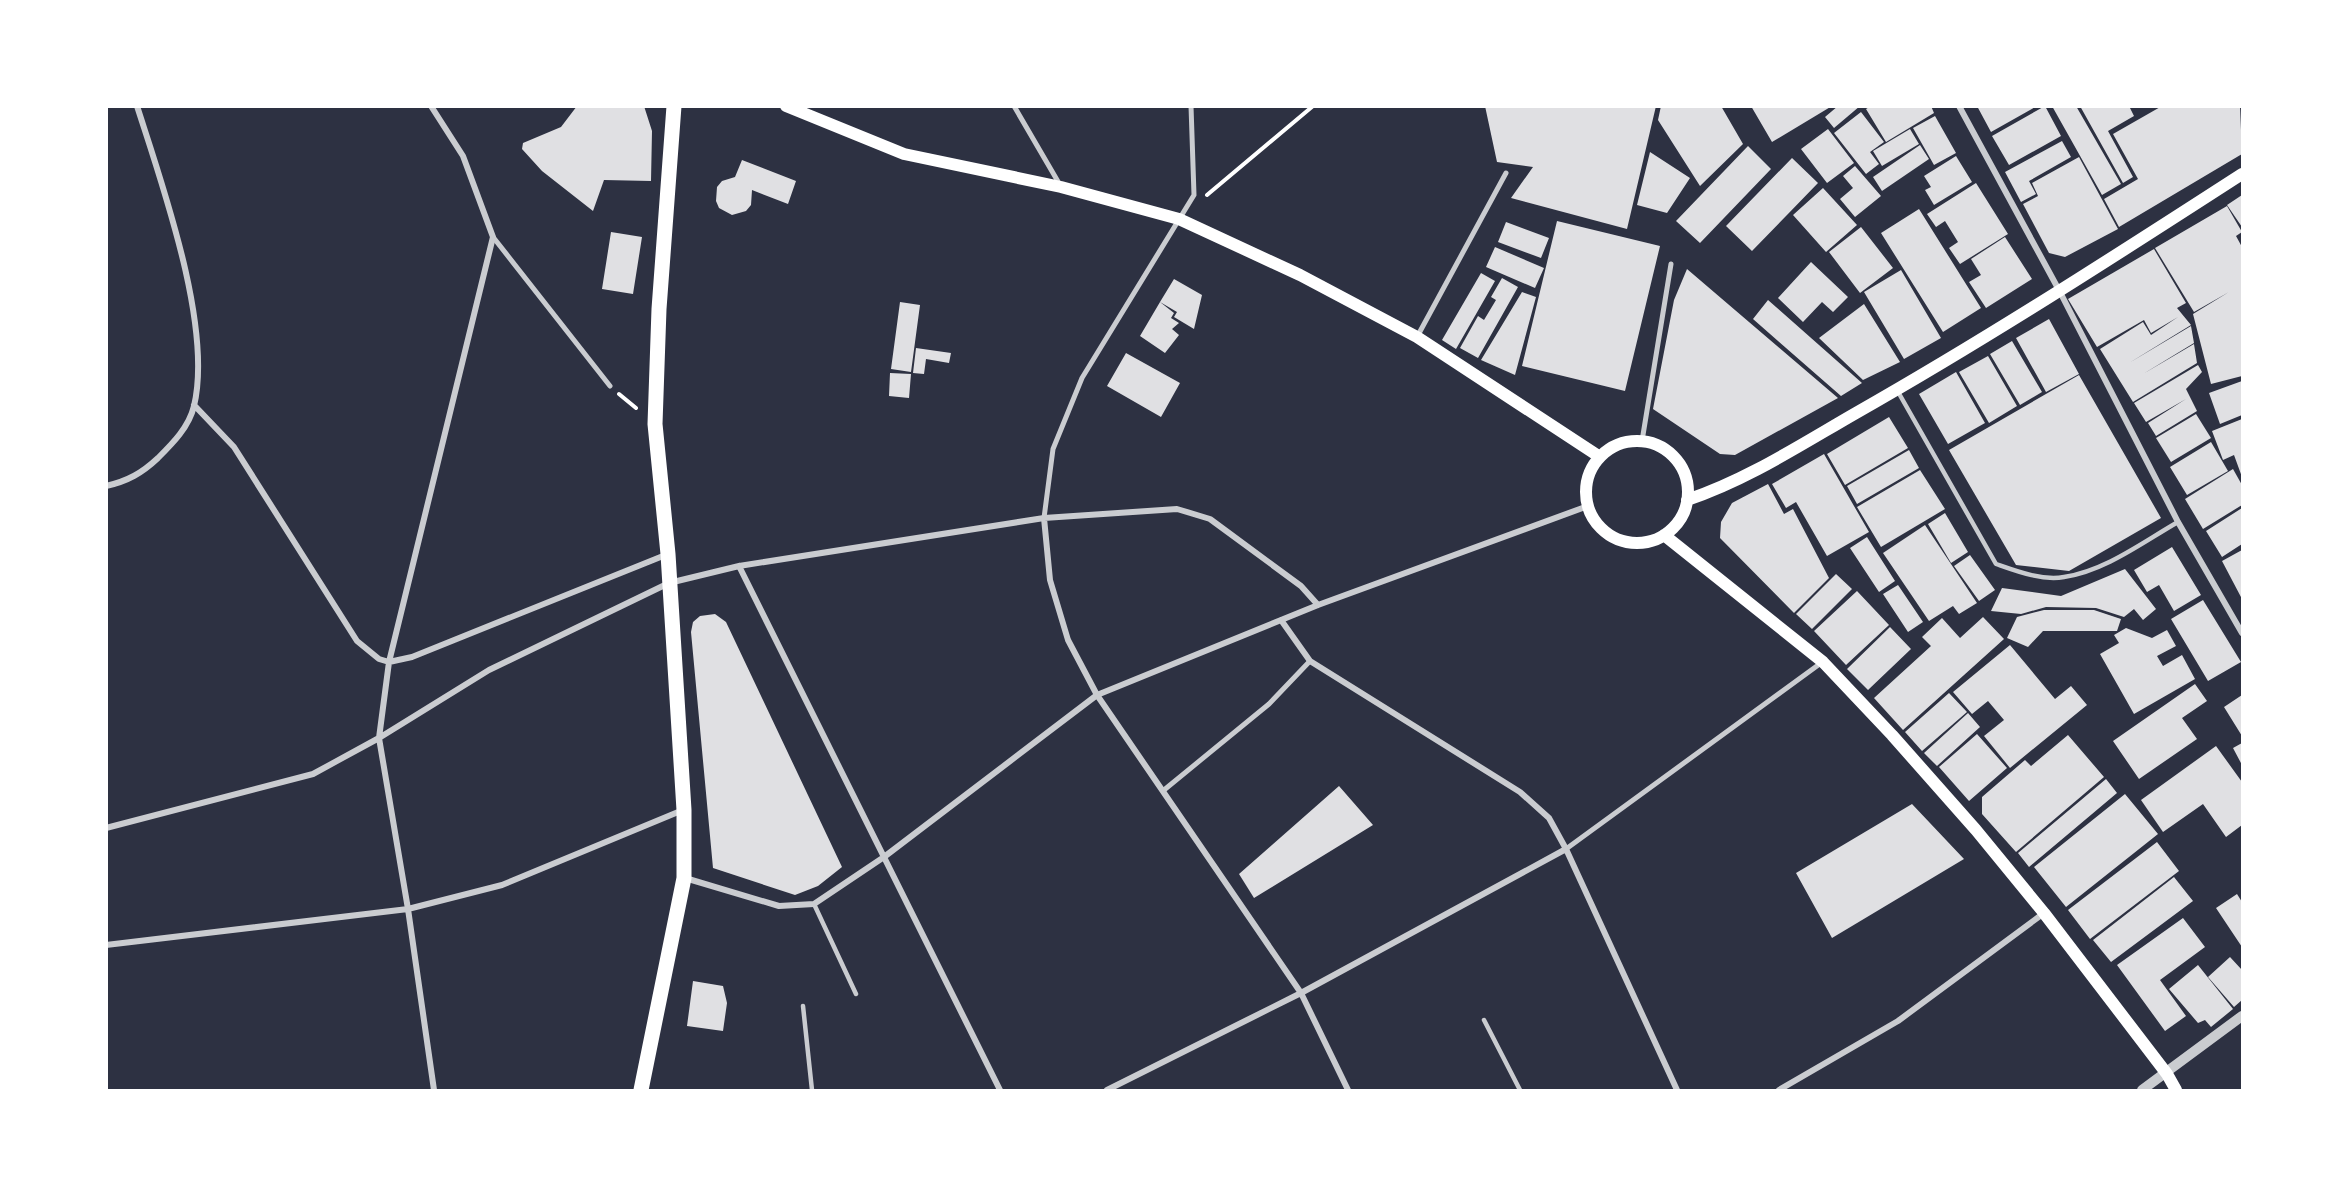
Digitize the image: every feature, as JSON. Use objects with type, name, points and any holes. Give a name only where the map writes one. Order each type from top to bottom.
[{"type":"main road","points":[[641,1090],[684,878],[684,810],[668,554],[655,424],[659,309],[674,106]]},
{"type":"main road","points":[[786,106],[904,154],[1061,187],[1179,219],[1300,275],[1417,337],[1600,457]]},
{"type":"main road","points":[[1687,500],[1728,484],[1897,390],[2060,292],[2242,174]]},
{"type":"main road","points":[[1642,441],[1661,447],[1677,460],[1686,479],[1687,500],[1683,513],[1664,535],[1638,543],[1612,537],[1598,524],[1588,506],[1588,480],[1600,457],[1612,448],[1626,442],[1642,441]]},
{"type":"main road","points":[[1664,535],[1823,662],[1961,812],[2044,913],[2167,1074],[2176,1090]]},
{"type":"street","points":[[106,486],[123,482],[143,472],[180,434],[194,405],[197,376],[196,334],[183,263],[137,106]]},
{"type":"street","points":[[431,106],[463,156],[493,237],[610,386]]},
{"type":"street","points":[[1014,106],[1061,187]]},
{"type":"street","points":[[1191,106],[1194,195],[1082,378],[1053,449],[1044,518],[1053,590],[1068,640],[1098,695],[1301,993],[1348,1090]]},
{"type":"street","points":[[1959,106],[2060,292],[2178,522],[2242,633]]},
{"type":"street","points":[[1417,337],[1506,173]]},
{"type":"street","points":[[434,1090],[408,909],[379,738],[389,662],[493,237]]},
{"type":"street","points":[[1642,441],[1671,264]]},
{"type":"street","points":[[194,405],[234,447],[357,641],[379,659],[389,662],[412,657],[668,554]]},
{"type":"street","points":[[684,878],[779,906],[814,904],[884,857],[1098,695],[1318,605],[1588,506]]},
{"type":"street","points":[[106,828],[313,774],[379,738],[489,670],[669,583],[739,566],[1044,518],[1177,509],[1210,519],[1301,586],[1318,605]]},
{"type":"street","points":[[739,566],[1000,1090]]},
{"type":"street","points":[[1281,621],[1310,660],[1520,792],[1549,818],[1566,849],[1677,1090]]},
{"type":"street","points":[[1164,790],[1269,704],[1310,660]]},
{"type":"street","points":[[1107,1090],[1301,993],[1566,849],[1823,662]]},
{"type":"street","points":[[106,945],[408,909],[502,885],[684,810]]},
{"type":"street","points":[[1779,1090],[1898,1021],[2044,913]]},
{"type":"street","points":[[2142,1090],[2167,1074],[2242,1016]]},
{"type":"lane","points":[[1897,390],[1996,564],[2025,573],[2062,578],[2091,571],[2178,522]]},
{"type":"lane","points":[[814,904],[856,994]]},
{"type":"lane","points":[[803,1006],[812,1090]]},
{"type":"lane","points":[[1484,1020],[1520,1090]]},
{"type":"path","points":[[1204,198],[1313,106]]},
{"type":"path","points":[[610,386],[655,424]]},
{"type":"building","points":[[577,106],[644,106],[652,131],[651,181],[604,180],[593,211],[542,171],[522,149],[523,143],[561,127]]},
{"type":"building","points":[[1485,106],[1656,106],[1627,229],[1511,198],[1533,167],[1497,162]]},
{"type":"building","points":[[1661,106],[1721,106],[1743,144],[1700,186],[1658,120]]},
{"type":"building","points":[[1751,106],[1832,106],[1772,142]]},
{"type":"building","points":[[1838,106],[1860,106],[1834,128],[1825,117]]},
{"type":"building","points":[[1871,106],[1931,106],[1934,113],[1886,142],[1866,109]]},
{"type":"building","points":[[1977,106],[2037,106],[1991,132]]},
{"type":"building","points":[[2045,106],[2061,136],[2009,165],[1992,136]]},
{"type":"building","points":[[2052,106],[2076,106],[2121,184],[2102,195]]},
{"type":"building","points":[[2080,106],[2129,106],[2134,116],[2108,131],[2133,177],[2123,183]]},
{"type":"building","points":[[2162,106],[2240,106],[2242,154],[2119,227],[2104,199],[2138,179],[2113,134]]},
{"type":"building","points":[[1861,112],[1884,142],[1870,152],[1879,164],[1866,174],[1834,133]]},
{"type":"building","points":[[1935,116],[1956,153],[1934,165],[1913,128]]},
{"type":"building","points":[[1828,129],[1854,163],[1827,183],[1801,149]]},
{"type":"building","points":[[1910,129],[1919,144],[1882,166],[1873,151]]},
{"type":"building","points":[[2062,141],[2071,157],[2029,181],[2036,194],[2021,202],[2005,172]]},
{"type":"building","points":[[1920,145],[1929,159],[1882,191],[1873,177]]},
{"type":"building","points":[[1748,146],[1771,169],[1700,243],[1676,221]]},
{"type":"building","points":[[1650,152],[1690,178],[1667,213],[1637,205]]},
{"type":"building","points":[[1956,156],[1972,182],[1934,205],[1925,190],[1931,187],[1924,176]]},
{"type":"building","points":[[2079,157],[2118,229],[2065,257],[2049,253],[2023,204],[2038,196],[2032,183]]},
{"type":"building","points":[[1792,158],[1818,183],[1752,251],[1726,226]]},
{"type":"building","points":[[742,160],[796,181],[788,204],[752,190],[751,205],[746,211],[732,215],[719,208],[716,201],[717,187],[722,181],[735,177]]},
{"type":"building","points":[[1855,166],[1881,196],[1855,217],[1840,199],[1853,188],[1843,176]]},
{"type":"building","points":[[1976,183],[2008,234],[1960,264],[1949,248],[1958,242],[1945,221],[1936,227],[1927,214]]},
{"type":"building","points":[[1823,188],[1857,225],[1826,252],[1793,215]]},
{"type":"building","points":[[2242,195],[2242,227],[2227,205]]},
{"type":"building","points":[[2227,206],[2242,232],[2236,236],[2242,247],[2242,376],[2211,384],[2193,314],[2229,292],[2194,312],[2155,248]]},
{"type":"building","points":[[1919,209],[1981,308],[1943,332],[1881,233]]},
{"type":"building","points":[[1557,221],[1660,246],[1625,391],[1522,366]]},
{"type":"building","points":[[1506,222],[1549,238],[1541,258],[1498,242]]},
{"type":"building","points":[[1861,227],[1893,268],[1860,293],[1829,252]]},
{"type":"building","points":[[611,232],[642,237],[633,294],[602,289]]},
{"type":"building","points":[[2005,237],[2032,279],[1986,308],[1969,282],[1981,275],[1971,259]]},
{"type":"building","points":[[1495,247],[1544,268],[1535,288],[1486,267]]},
{"type":"building","points":[[2154,249],[2186,303],[2177,308],[2191,325],[2129,363],[2191,326],[2194,343],[2143,374],[2194,344],[2197,363],[2133,402],[2100,349],[2143,322],[2151,335],[2178,317],[2151,333],[2144,320],[2097,347],[2068,299]]},
{"type":"building","points":[[1811,262],[1848,297],[1833,312],[1822,302],[1803,322],[1778,298]]},
{"type":"building","points":[[1687,269],[1838,398],[1735,455],[1720,454],[1653,409],[1674,300]]},
{"type":"building","points":[[1901,270],[1941,338],[1904,359],[1864,292]]},
{"type":"building","points":[[1481,273],[1495,281],[1456,349],[1442,340]]},
{"type":"building","points":[[1502,278],[1518,287],[1478,358],[1460,348],[1478,316],[1484,320],[1496,300],[1491,297]]},
{"type":"building","points":[[1174,279],[1202,295],[1194,329],[1174,317],[1177,312],[1160,302]]},
{"type":"building","points":[[1522,292],[1536,297],[1515,375],[1481,360]]},
{"type":"building","points":[[1768,300],[1862,383],[1841,396],[1753,319]]},
{"type":"building","points":[[900,302],[920,305],[911,372],[891,369]]},
{"type":"building","points":[[1160,302],[1174,313],[1171,318],[1179,323],[1172,329],[1179,335],[1165,353],[1140,336]]},
{"type":"building","points":[[1864,304],[1900,362],[1863,380],[1819,338]]},
{"type":"building","points":[[2049,319],[2079,374],[2046,392],[2016,338]]},
{"type":"building","points":[[2012,341],[2042,392],[2020,405],[1990,354]]},
{"type":"building","points":[[916,348],[951,353],[949,363],[926,359],[924,374],[913,373]]},
{"type":"building","points":[[1126,353],[1180,383],[1161,417],[1107,386]]},
{"type":"building","points":[[1988,356],[2017,406],[1989,423],[1959,372]]},
{"type":"building","points":[[2198,365],[2202,372],[2186,389],[2197,411],[2156,436],[2148,423],[2186,399],[2146,422],[2134,403]]},
{"type":"building","points":[[1956,372],[1985,423],[1948,444],[1919,394]]},
{"type":"building","points":[[890,373],[911,374],[909,398],[889,396]]},
{"type":"building","points":[[2079,375],[2161,518],[2069,571],[2016,565],[1949,450]]},
{"type":"building","points":[[2242,381],[2242,415],[2220,424],[2209,393]]},
{"type":"building","points":[[2196,414],[2211,438],[2171,462],[2156,438]]},
{"type":"building","points":[[1889,417],[1908,448],[1845,485],[1827,454]]},
{"type":"building","points":[[2242,419],[2242,477],[2234,455],[2223,460],[2212,431]]},
{"type":"building","points":[[2211,442],[2228,471],[2187,495],[2170,467]]},
{"type":"building","points":[[1909,450],[1919,468],[1857,504],[1847,486]]},
{"type":"building","points":[[1824,454],[1869,532],[1827,556],[1796,502],[1786,508],[1772,484]]},
{"type":"building","points":[[2233,469],[2242,485],[2242,505],[2203,529],[2185,499]]},
{"type":"building","points":[[1920,470],[1945,509],[1881,547],[1857,507]]},
{"type":"building","points":[[1768,484],[1784,514],[1793,509],[1829,578],[1794,613],[1720,538],[1721,522],[1732,503]]},
{"type":"building","points":[[2242,508],[2242,544],[2222,557],[2206,531]]},
{"type":"building","points":[[1945,513],[1968,552],[1951,563],[1928,524]]},
{"type":"building","points":[[1925,525],[1977,603],[1959,614],[1953,606],[1929,621],[1883,553]]},
{"type":"building","points":[[1867,537],[1895,581],[1879,592],[1850,548]]},
{"type":"building","points":[[2172,547],[2201,595],[2174,611],[2159,585],[2147,592],[2134,570]]},
{"type":"building","points":[[2242,550],[2242,599],[2222,561]]},
{"type":"building","points":[[1970,555],[1995,590],[1979,601],[1954,566]]},
{"type":"building","points":[[2125,569],[2156,609],[2143,620],[2134,609],[2124,617],[2096,608],[2046,607],[2021,614],[1991,611],[2002,588],[2061,596]]},
{"type":"building","points":[[1836,574],[1852,589],[1812,629],[1796,614]]},
{"type":"building","points":[[1898,585],[1923,622],[1908,632],[1883,594]]},
{"type":"building","points":[[1857,591],[1889,625],[1846,665],[1814,631]]},
{"type":"building","points":[[2203,600],[2241,662],[2208,681],[2171,619]]},
{"type":"building","points":[[2044,610],[2094,610],[2121,619],[2117,631],[2043,631],[2028,647],[2007,638],[2017,617]]},
{"type":"building","points":[[715,614],[726,622],[842,867],[818,886],[795,895],[713,868],[691,632],[693,622],[700,616]]},
{"type":"building","points":[[1983,617],[2004,639],[1903,730],[1874,698],[1931,646],[1922,637],[1942,618],[1960,638]]},
{"type":"building","points":[[1890,627],[1911,649],[1868,690],[1847,669]]},
{"type":"building","points":[[2126,628],[2152,638],[2167,630],[2176,646],[2157,656],[2163,666],[2182,655],[2195,679],[2134,714],[2100,654],[2119,643],[2114,635]]},
{"type":"building","points":[[2010,645],[2055,699],[2071,686],[2087,705],[2010,768],[1984,736],[2004,720],[1988,701],[1972,714],[1953,692]]},
{"type":"building","points":[[2195,684],[2207,701],[2182,718],[2197,739],[2139,779],[2113,741]]},
{"type":"building","points":[[1949,693],[1967,712],[1922,751],[1905,732]]},
{"type":"building","points":[[2242,695],[2242,736],[2224,707]]},
{"type":"building","points":[[1968,713],[1980,727],[1937,766],[1924,753]]},
{"type":"building","points":[[1977,734],[2007,768],[1969,801],[1939,767]]},
{"type":"building","points":[[2068,735],[2104,777],[2016,852],[1982,814],[1982,797],[2025,760],[2031,766]]},
{"type":"building","points":[[2242,743],[2242,765],[2233,748]]},
{"type":"building","points":[[2216,746],[2242,782],[2242,825],[2226,837],[2203,804],[2163,832],[2141,800]]},
{"type":"building","points":[[2106,779],[2117,793],[2029,867],[2018,853]]},
{"type":"building","points":[[1339,786],[1373,825],[1254,898],[1239,874]]},
{"type":"building","points":[[2125,794],[2158,834],[2066,907],[2034,867]]},
{"type":"building","points":[[1912,804],[1964,859],[1832,938],[1796,873]]},
{"type":"building","points":[[2157,842],[2179,871],[2090,939],[2068,910]]},
{"type":"building","points":[[2174,877],[2193,901],[2111,962],[2093,940]]},
{"type":"building","points":[[2237,894],[2242,902],[2242,947],[2216,908]]},
{"type":"building","points":[[2183,918],[2205,947],[2160,980],[2186,1016],[2165,1031],[2117,965]]},
{"type":"building","points":[[2230,957],[2242,970],[2242,1000],[2234,1007],[2208,977]]},
{"type":"building","points":[[2198,965],[2233,1009],[2211,1027],[2205,1020],[2198,1023],[2169,989]]},
{"type":"building","points":[[693,981],[723,986],[727,1003],[723,1031],[687,1026]]}]
